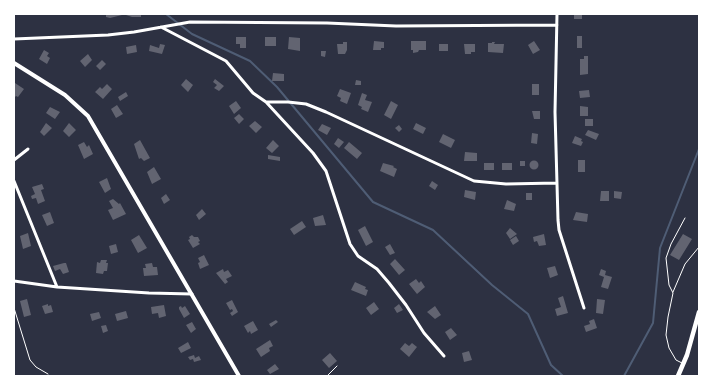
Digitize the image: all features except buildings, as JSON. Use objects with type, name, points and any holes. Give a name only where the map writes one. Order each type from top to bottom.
[{"type":"main road","points":[[678,376],[699,312]]},
{"type":"street","points":[[557,14],[555,112],[559,230],[584,308]]},
{"type":"street","points":[[14,39],[108,35],[190,22],[327,23],[396,26],[557,25]]},
{"type":"street","points":[[160,27],[226,60],[253,93],[266,102],[313,153],[326,171],[350,244],[358,256],[378,270],[406,305],[424,333],[444,356]]},
{"type":"street","points":[[14,63],[65,95],[88,116],[239,376]]},
{"type":"street","points":[[266,102],[306,104],[474,181],[506,184],[557,183]]},
{"type":"street","points":[[14,160],[28,149]]},
{"type":"street","points":[[14,181],[57,287]]},
{"type":"street","points":[[14,281],[57,287],[192,294]]},
{"type":"lane","points":[[673,293],[669,285],[666,258],[685,218]]},
{"type":"lane","points":[[683,364],[676,360],[669,348],[666,335],[668,317],[673,293],[685,264],[699,246]]},
{"type":"lane","points":[[14,308],[30,360],[36,367],[48,374]]},
{"type":"lane","points":[[327,376],[337,366]]},
{"type":"waterway","points":[[166,14],[192,34],[250,61],[277,87],[373,202],[433,230],[492,285],[528,314],[551,365],[563,376]]},
{"type":"waterway","points":[[624,376],[653,323],[660,248],[699,149]]}]
